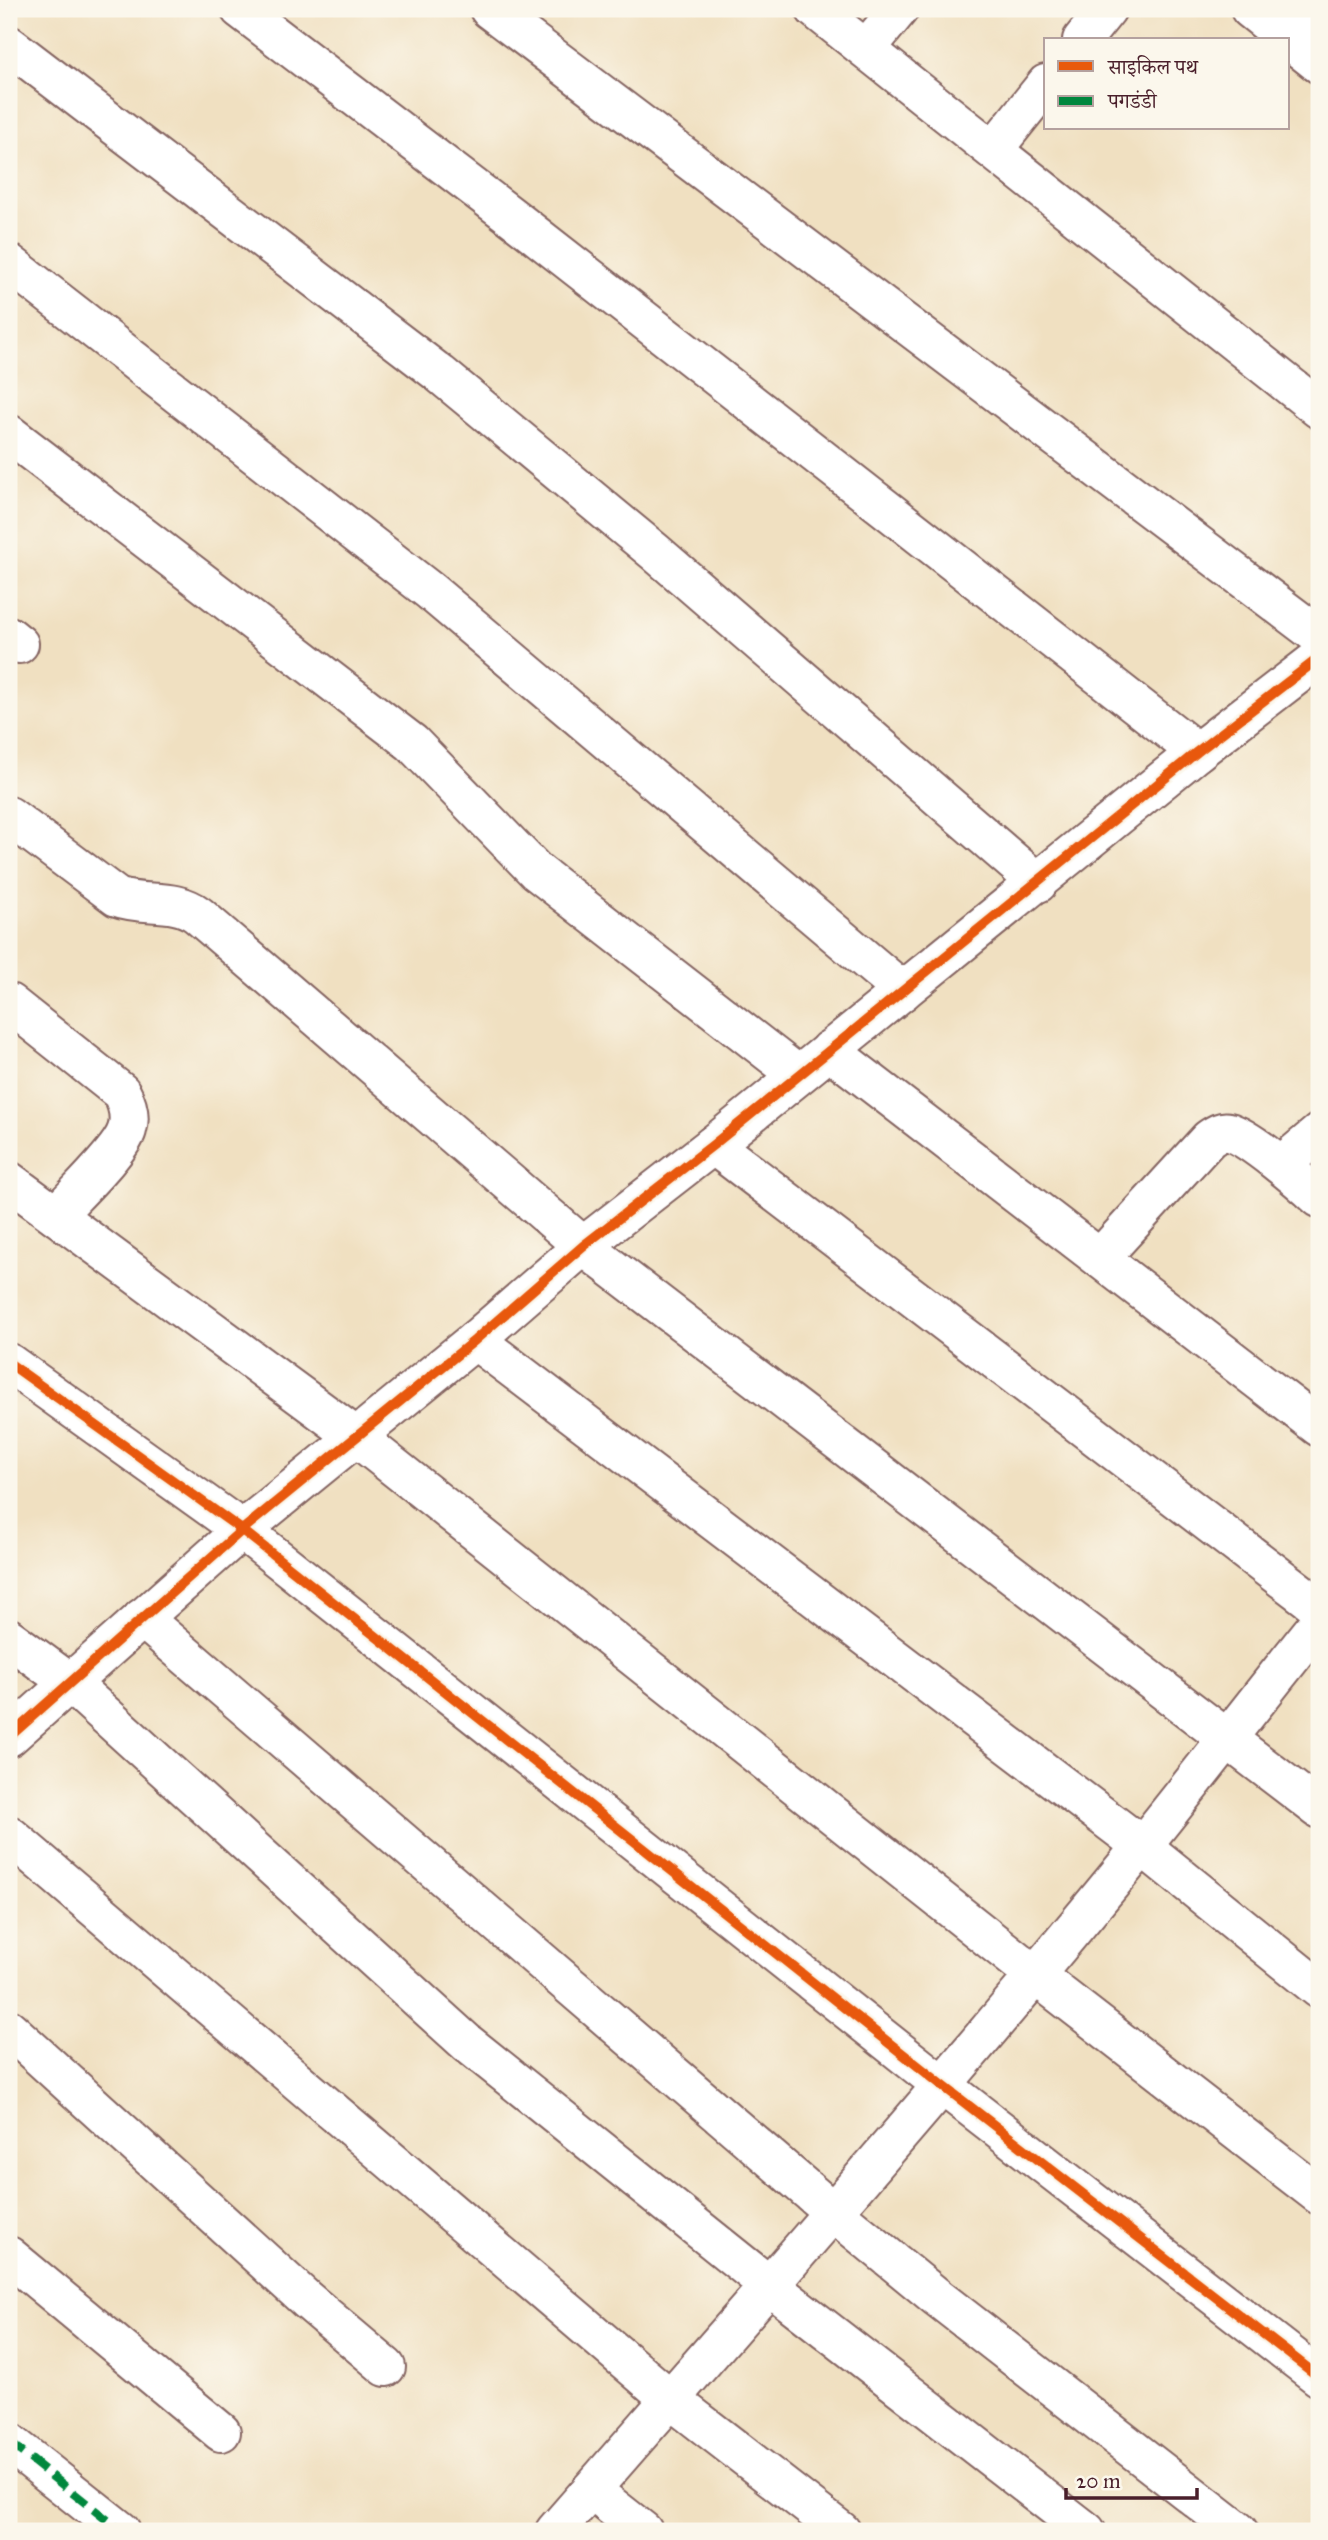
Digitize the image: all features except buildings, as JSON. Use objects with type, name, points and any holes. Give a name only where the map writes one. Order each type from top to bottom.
[{"type":"street","points":[[240,9],[531,231],[1197,752]]},
{"type":"street","points":[[489,9],[1319,636]]},
{"type":"street","points":[[815,9],[1319,409]]},
{"type":"street","points":[[867,48],[899,9]]},
{"type":"street","points":[[1084,38],[1107,9]]},
{"type":"street","points":[[1250,9],[1299,24],[1319,64]]},
{"type":"street","points":[[9,45],[440,374],[665,561],[1038,883]]},
{"type":"street","points":[[994,149],[1044,86]]},
{"type":"street","points":[[9,264],[430,591],[903,991]]},
{"type":"street","points":[[9,434],[412,743],[546,879],[797,1074]]},
{"type":"street","points":[[9,1737],[242,1530],[475,1340],[583,1246],[713,1145],[797,1074],[1038,883],[1197,752],[1319,658]]},
{"type":"street","points":[[9,816],[117,897],[135,902],[178,904],[190,909],[583,1246],[1319,1809]]},
{"type":"street","points":[[9,1003],[121,1092],[127,1104],[128,1129],[120,1144],[56,1215]]},
{"type":"street","points":[[829,1050],[1319,1427]]},
{"type":"street","points":[[1100,1258],[1209,1139],[1220,1132],[1231,1132],[1281,1165],[1319,1198]]},
{"type":"street","points":[[1281,1165],[1319,1133]]},
{"type":"street","points":[[713,1145],[1319,1607]]},
{"type":"street","points":[[9,1181],[355,1436],[1035,1975],[1319,2195]]},
{"type":"street","points":[[475,1340],[1142,1846],[1319,1989]]},
{"type":"street","points":[[9,1363],[242,1530],[942,2085],[1319,2377]]},
{"type":"street","points":[[142,1618],[832,2211],[938,2298],[1238,2531]]},
{"type":"street","points":[[555,2531],[669,2398],[771,2287],[832,2211],[1035,1975],[1142,1846],[1319,1623]]},
{"type":"street","points":[[9,1638],[70,1683],[467,2043],[771,2287],[1086,2531]]},
{"type":"street","points":[[9,1835],[669,2398],[841,2531]]},
{"type":"street","points":[[9,2029],[307,2300],[386,2367]]},
{"type":"street","points":[[9,2256],[221,2432]]},
{"type":"street","points":[[9,2442],[121,2531]]},
{"type":"street","points":[[591,2490],[643,2531]]},
{"type":"marked path","points":[[9,2442],[121,2531]]},
{"type":"cycle path","points":[[9,1737],[242,1530],[475,1340],[583,1246],[713,1145],[1197,752],[1319,658]]},
{"type":"cycle path","points":[[9,1363],[242,1530],[942,2085],[1319,2377]]}]
